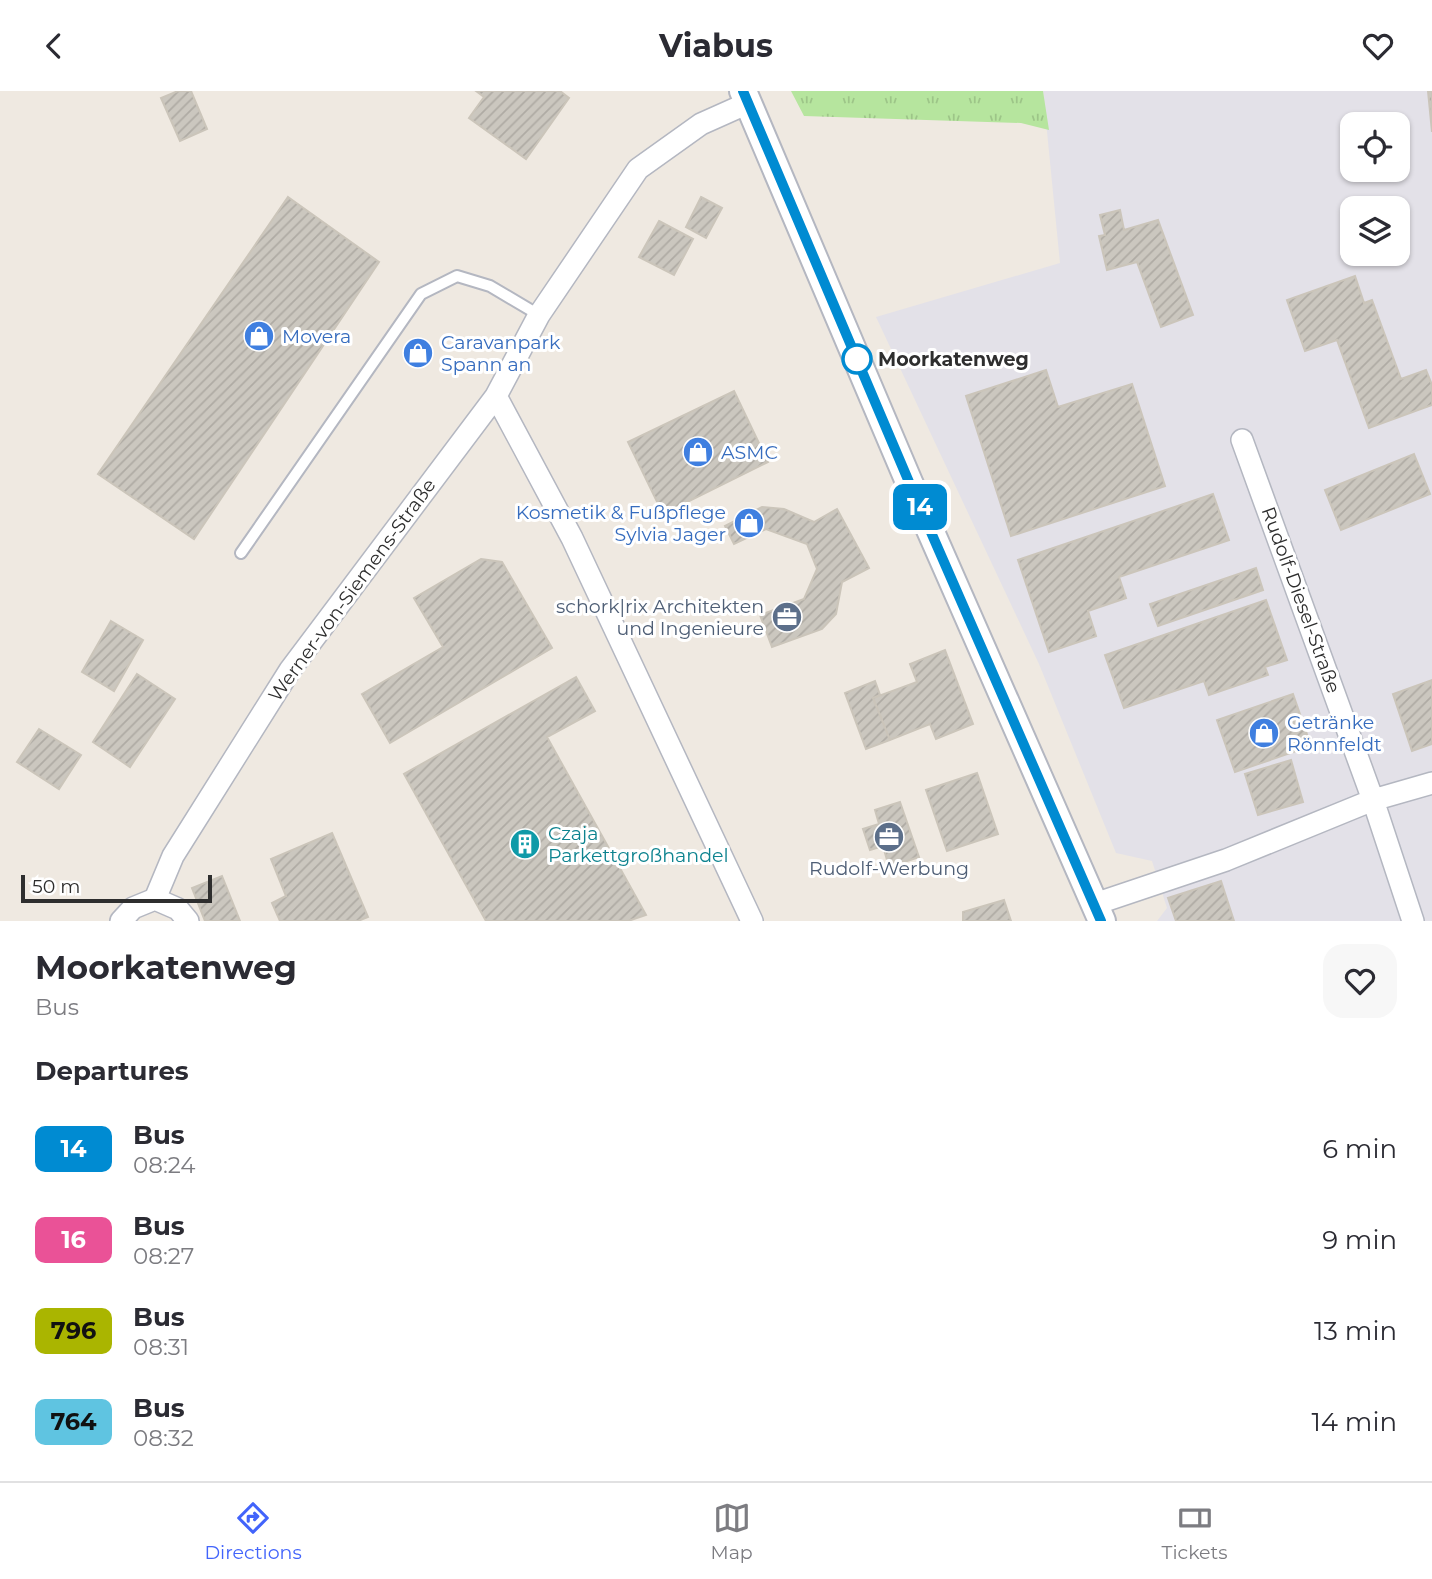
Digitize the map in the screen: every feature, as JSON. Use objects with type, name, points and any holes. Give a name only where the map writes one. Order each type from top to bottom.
[{"type":"street","name":"Werner-von-Siemens-Straße","points":[[155,899],[173,856],[290,670],[496,395],[539,315],[638,169],[701,124],[746,97]]},
{"type":"street","points":[[746,97],[909,482],[1098,913],[1373,800],[1432,783]]},
{"type":"street","points":[[496,395],[572,538],[752,921]]},
{"type":"street","name":"Rudolf-Diesel-Straße","points":[[1242,440],[1373,800],[1413,921]]},
{"type":"street","points":[[121,921],[132,908],[155,899],[178,909],[188,921]]},
{"type":"lane","points":[[240,553],[421,294],[457,276],[490,286],[539,315]]},
{"type":"shaded area","points":[[1043,91],[1432,91],[1432,921],[1157,921],[1167,908],[1152,861],[1116,853],[1039,664],[876,317],[1060,263]]},
{"type":"green space","points":[[791,91],[1043,91],[1049,130],[1021,123],[804,116]]},
{"type":"building","points":[[178,91],[191,91],[207,129],[180,141],[161,98]]},
{"type":"building","points":[[476,91],[560,91],[569,98],[526,159],[469,118],[484,97]]},
{"type":"building","points":[[1428,91],[1432,91],[1432,132]]},
{"type":"building","points":[[288,197],[379,262],[194,539],[98,474]]},
{"type":"building","points":[[701,197],[722,208],[706,238],[686,227]]},
{"type":"building","points":[[1120,210],[1124,230],[1158,220],[1193,315],[1161,327],[1137,262],[1107,270],[1099,236],[1105,235],[1100,215]]},
{"type":"building","points":[[659,221],[693,239],[674,275],[639,257]]},
{"type":"building","points":[[1355,276],[1364,303],[1372,300],[1401,379],[1426,370],[1432,385],[1432,405],[1369,428],[1337,340],[1305,351],[1287,300]]},
{"type":"building","points":[[1046,370],[1058,407],[1132,384],[1165,486],[1011,536],[966,396]]},
{"type":"building","name":"ASMC","points":[[734,391],[768,462],[663,514],[628,442]]},
{"type":"building","points":[[1414,454],[1430,494],[1341,530],[1325,490]]},
{"type":"building","points":[[1213,494],[1229,540],[1119,577],[1126,598],[1088,611],[1096,636],[1049,652],[1018,560]]},
{"type":"building","points":[[762,507],[784,509],[814,522],[837,509],[869,568],[842,582],[836,614],[822,629],[772,647],[760,615],[804,599],[817,569],[807,544],[766,529],[734,544],[725,526]]},
{"type":"building","points":[[481,559],[502,562],[552,648],[390,743],[362,694],[443,647],[414,598]]},
{"type":"building","points":[[1256,568],[1263,590],[1158,626],[1150,604]]},
{"type":"building","points":[[1266,600],[1287,660],[1265,667],[1268,675],[1209,695],[1204,681],[1124,708],[1105,655]]},
{"type":"building","points":[[111,621],[143,640],[114,691],[82,672]]},
{"type":"building","points":[[945,650],[973,724],[936,739],[930,724],[890,740],[873,698],[917,682],[910,664]]},
{"type":"building","points":[[137,674],[175,699],[130,767],[93,742]]},
{"type":"building","name":"Czaja Parkettgroßhandel","points":[[576,677],[595,711],[547,737],[646,915],[628,921],[486,921],[404,774]]},
{"type":"building","points":[[1432,680],[1432,744],[1412,751],[1393,694]]},
{"type":"building","points":[[875,681],[880,695],[873,698],[890,740],[866,749],[845,693]]},
{"type":"building","name":"Getränke Rönnfeldt","points":[[1293,694],[1311,746],[1235,772],[1217,720]]},
{"type":"building","points":[[39,729],[81,755],[59,789],[17,762]]},
{"type":"building","points":[[1291,760],[1303,802],[1258,815],[1245,774]]},
{"type":"building","points":[[977,773],[998,834],[947,851],[926,790]]},
{"type":"building","name":"Rudolf-Werbung","points":[[900,802],[919,857],[889,867],[883,846],[870,850],[863,829],[879,824],[875,810]]},
{"type":"building","points":[[332,833],[368,917],[358,921],[280,921],[272,903],[286,896],[271,859]]},
{"type":"building","points":[[222,876],[240,921],[205,921],[192,888]]},
{"type":"building","points":[[1221,881],[1234,921],[1176,921],[1168,898]]},
{"type":"building","points":[[1004,900],[1011,921],[963,921],[963,912]]},
{"type":"bus line","name":"14","points":[[743,91],[909,482],[1101,921]]},
{"type":"place","name":"Movera","points":[[259,336]]},
{"type":"place","name":"Caravanpark Spann an","points":[[418,353]]},
{"type":"place","name":"Moorkatenweg","points":[[857,359]]},
{"type":"place","name":"ASMC","points":[[698,452]]},
{"type":"place","name":"Kosmetik & Fußpflege Sylvia Jager","points":[[749,523]]},
{"type":"place","name":"schork|rix Architekten und Ingenieure","points":[[787,617]]},
{"type":"place","name":"Getränke Rönnfeldt","points":[[1264,733]]},
{"type":"place","name":"Rudolf-Werbung","points":[[889,837]]},
{"type":"place","name":"Czaja Parkettgroßhandel","points":[[525,844]]}]
